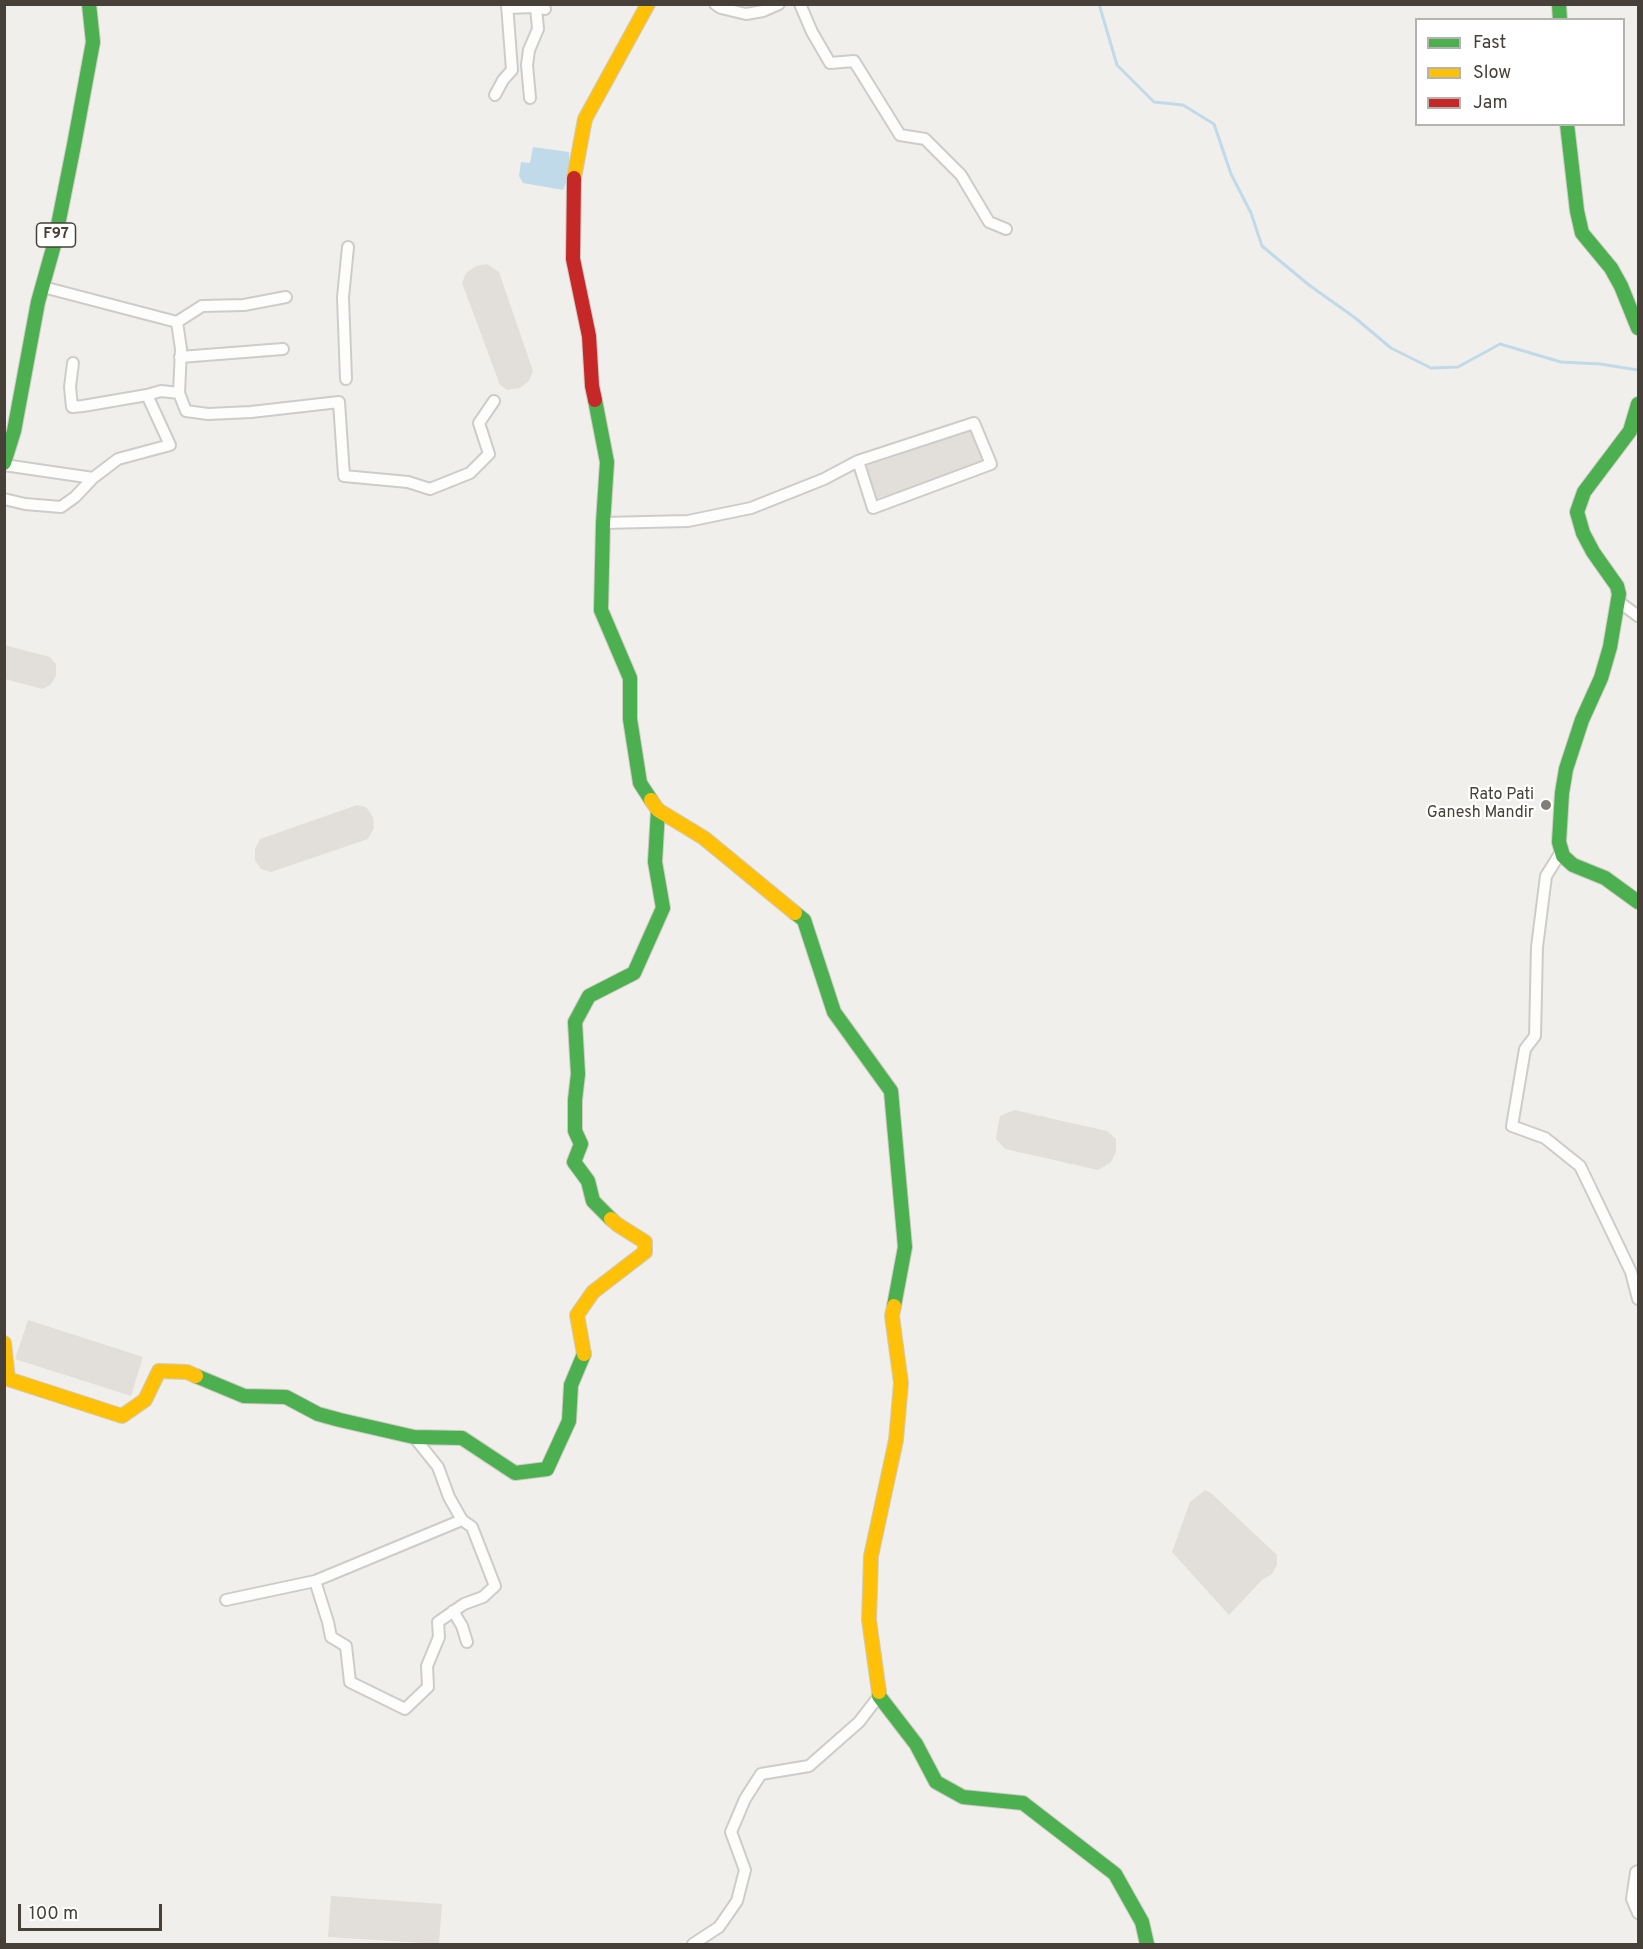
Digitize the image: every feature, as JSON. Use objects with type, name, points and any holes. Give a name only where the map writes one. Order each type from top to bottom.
[{"type":"main road","name":"F97","points":[[4,464],[14,431],[29,340],[54,244],[93,42],[89,4]]},
{"type":"main road","points":[[648,4],[585,119],[573,184],[573,260],[589,336],[592,386],[607,462],[601,609],[630,678],[630,719],[640,783],[658,810],[704,838],[804,921],[834,1012],[891,1091],[905,1247],[892,1316],[901,1383],[896,1440],[871,1556],[869,1620],[879,1696],[916,1744],[936,1782],[963,1797],[1023,1803],[1115,1874],[1142,1922],[1147,1944]]},
{"type":"main road","points":[[1567,126],[1577,211],[1582,233],[1611,268],[1638,328]]},
{"type":"main road","points":[[1638,404],[1634,434],[1584,492],[1577,512],[1583,533],[1593,552],[1619,590],[1619,602],[1601,678],[1582,720],[1566,768],[1559,842],[1566,860],[1605,878],[1638,902]]},
{"type":"main road","points":[[4,1343],[8,1379],[122,1416],[145,1400],[159,1371],[187,1372],[244,1396],[286,1396],[318,1414],[414,1437],[462,1438],[515,1473],[548,1468],[569,1421],[571,1385],[585,1353],[578,1315],[593,1292],[645,1252],[645,1242],[618,1225],[593,1201],[588,1180],[574,1162],[581,1144],[575,1131],[578,1074],[575,1022],[589,996],[634,973],[663,908],[655,862],[658,810]]},
{"type":"street","points":[[715,4],[721,8],[746,14],[763,11],[779,4]]},
{"type":"street","points":[[800,4],[812,32],[830,63],[854,61],[900,135],[924,139],[961,175],[989,222],[1006,229]]},
{"type":"street","points":[[495,95],[503,80],[512,70],[507,6],[540,8],[538,28],[527,65],[530,98]]},
{"type":"street","points":[[346,379],[343,297],[348,247]]},
{"type":"street","points":[[43,287],[177,322],[202,306],[244,304],[286,297]]},
{"type":"street","points":[[177,322],[180,357],[179,393],[186,411],[208,414],[251,412],[339,402],[344,476],[408,482],[430,489],[470,473],[489,453],[479,423],[494,401]]},
{"type":"street","points":[[180,357],[283,349]]},
{"type":"street","points":[[73,363],[70,387],[72,407],[161,391],[179,393]]},
{"type":"street","points":[[4,499],[25,504],[61,507],[118,459],[170,445],[147,394]]},
{"type":"street","points":[[603,523],[688,521],[751,508],[824,479],[858,461],[974,423],[991,464],[873,508],[858,461]]},
{"type":"street","points":[[4,464],[93,478]]},
{"type":"street","points":[[1619,602],[1638,616]]},
{"type":"street","points":[[1562,852],[1546,876],[1537,947],[1535,1036],[1525,1049],[1512,1126],[1545,1138],[1580,1166],[1631,1272],[1638,1299]]},
{"type":"street","points":[[315,1581],[331,1637],[346,1646],[350,1682],[405,1708],[428,1687],[427,1666],[439,1637],[438,1622],[464,1604],[483,1597],[495,1586],[472,1527],[462,1520],[449,1497],[438,1467],[414,1437]]},
{"type":"street","points":[[226,1600],[315,1581],[462,1520]]},
{"type":"street","points":[[453,1611],[462,1626],[467,1642]]},
{"type":"street","points":[[693,1944],[719,1927],[737,1901],[745,1870],[731,1832],[745,1799],[761,1774],[809,1766],[859,1722],[879,1696]]},
{"type":"street","points":[[1638,1870],[1632,1899],[1638,1913]]},
{"type":"shaded area","points":[[487,264],[499,272],[533,371],[529,381],[520,388],[507,390],[500,385],[462,283],[466,273],[476,266]]},
{"type":"shaded area","points":[[974,430],[985,463],[876,499],[866,466]]},
{"type":"shaded area","points":[[4,645],[50,657],[56,664],[56,676],[50,685],[42,689],[5,679]]},
{"type":"shaded area","points":[[357,805],[366,807],[373,817],[374,828],[368,839],[271,872],[261,869],[255,860],[255,849],[260,839]]},
{"type":"shaded area","points":[[1014,1110],[1107,1131],[1116,1139],[1116,1152],[1111,1162],[1098,1170],[1005,1149],[996,1139],[1000,1116]]},
{"type":"shaded area","points":[[28,1320],[143,1357],[131,1396],[15,1359]]},
{"type":"shaded area","points":[[1205,1490],[1277,1555],[1277,1565],[1272,1574],[1262,1580],[1229,1615],[1172,1552],[1190,1502]]},
{"type":"shaded area","points":[[331,1896],[442,1904],[439,1944],[328,1937]]},
{"type":"water","points":[[533,147],[569,152],[570,173],[563,190],[523,183],[519,176],[521,162],[530,163]]},
{"type":"waterway","points":[[1099,4],[1117,65],[1154,102],[1183,105],[1214,124],[1231,174],[1251,213],[1262,246],[1391,348],[1431,368],[1458,367],[1500,344],[1561,362],[1600,364],[1638,370]]},
{"type":"traffic: fast","points":[[4,463],[14,431],[38,302],[54,245],[74,145],[93,42],[89,4]]},
{"type":"traffic: fast","points":[[1559,4],[1560,18]]},
{"type":"traffic: fast","points":[[1567,126],[1577,211],[1582,233],[1611,268],[1638,328]]},
{"type":"traffic: fast","points":[[595,400],[607,462],[601,610],[630,678],[630,719],[640,783],[651,800]]},
{"type":"traffic: fast","points":[[1638,404],[1630,431],[1584,492],[1577,512],[1583,533],[1593,552],[1617,586],[1619,594],[1610,647],[1601,678],[1582,720],[1566,769],[1559,842],[1563,856],[1573,865],[1605,878],[1638,902]]},
{"type":"traffic: fast","points":[[611,1219],[593,1201],[588,1181],[574,1162],[581,1144],[575,1131],[578,1074],[575,1022],[589,996],[634,973],[663,908],[655,862],[658,810]]},
{"type":"traffic: fast","points":[[795,913],[804,920],[834,1012],[891,1091],[905,1247],[894,1306]]},
{"type":"traffic: fast","points":[[196,1376],[244,1396],[286,1397],[318,1414],[340,1420],[414,1437],[462,1438],[515,1473],[547,1469],[569,1421],[571,1385],[584,1354]]},
{"type":"traffic: fast","points":[[879,1692],[879,1696],[916,1744],[936,1782],[963,1797],[1023,1803],[1115,1874],[1142,1922],[1147,1944]]},
{"type":"traffic: slow","points":[[574,178],[585,119],[648,4]]},
{"type":"traffic: slow","points":[[651,800],[658,810],[704,838],[795,913]]},
{"type":"traffic: slow","points":[[584,1354],[577,1315],[593,1292],[645,1252],[645,1242],[611,1219]]},
{"type":"traffic: slow","points":[[879,1692],[869,1620],[871,1556],[896,1440],[901,1383],[892,1316],[894,1306]]},
{"type":"traffic: slow","points":[[4,1343],[8,1379],[122,1416],[145,1400],[159,1371],[187,1372],[196,1376]]},
{"type":"traffic: jam","points":[[574,178],[573,259],[589,336],[595,400]]},
{"type":"place","name":"Rato Pati Ganesh Mandir","points":[[1546,805]]}]
